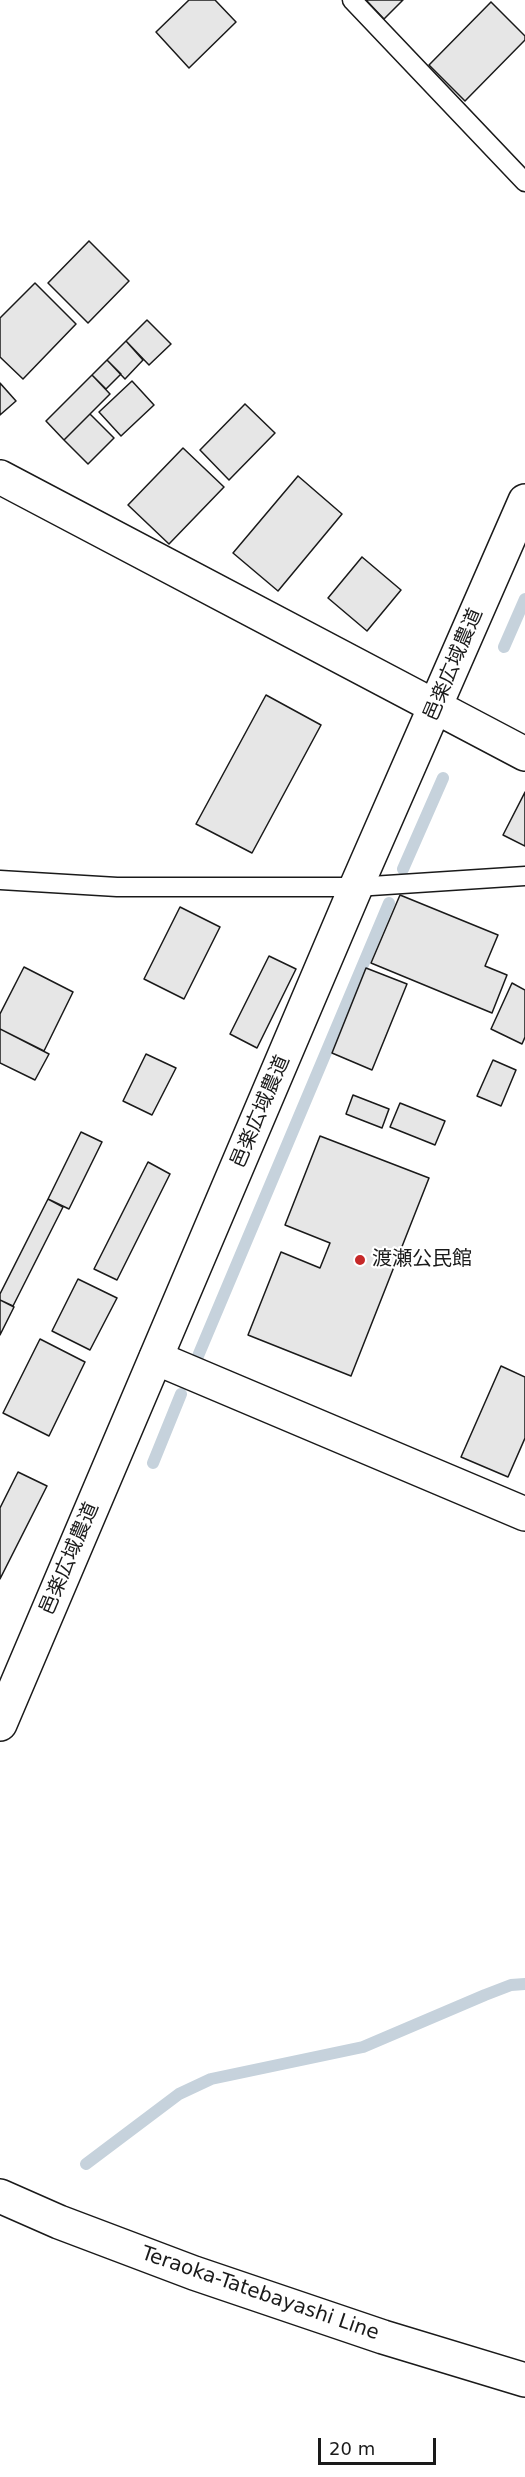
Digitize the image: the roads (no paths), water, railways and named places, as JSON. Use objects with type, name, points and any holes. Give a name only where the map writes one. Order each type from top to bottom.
[{"type":"street","points":[[0,477],[435,709],[525,754]]},
{"type":"street","name":"邑楽広域農道","points":[[0,1724],[356,887],[525,501]]},
{"type":"street","points":[[156,1358],[525,1514]]},
{"type":"street","name":"Teraoka-Tatebayashi Line","points":[[0,2196],[59,2222],[194,2273],[383,2337],[525,2380]]},
{"type":"lane","points":[[352,0],[525,183]]},
{"type":"lane","points":[[0,880],[117,887],[356,887],[525,876]]},
{"type":"waterway","points":[[504,647],[525,599]]},
{"type":"waterway","points":[[403,869],[443,778]]},
{"type":"waterway","points":[[198,1356],[389,903]]},
{"type":"waterway","points":[[153,1463],[181,1394]]},
{"type":"waterway","points":[[86,2164],[179,2094],[211,2079],[363,2047],[485,1995],[511,1985],[525,1984]]},
{"type":"place","name":"渡瀬公民館","points":[[360,1260]]}]
